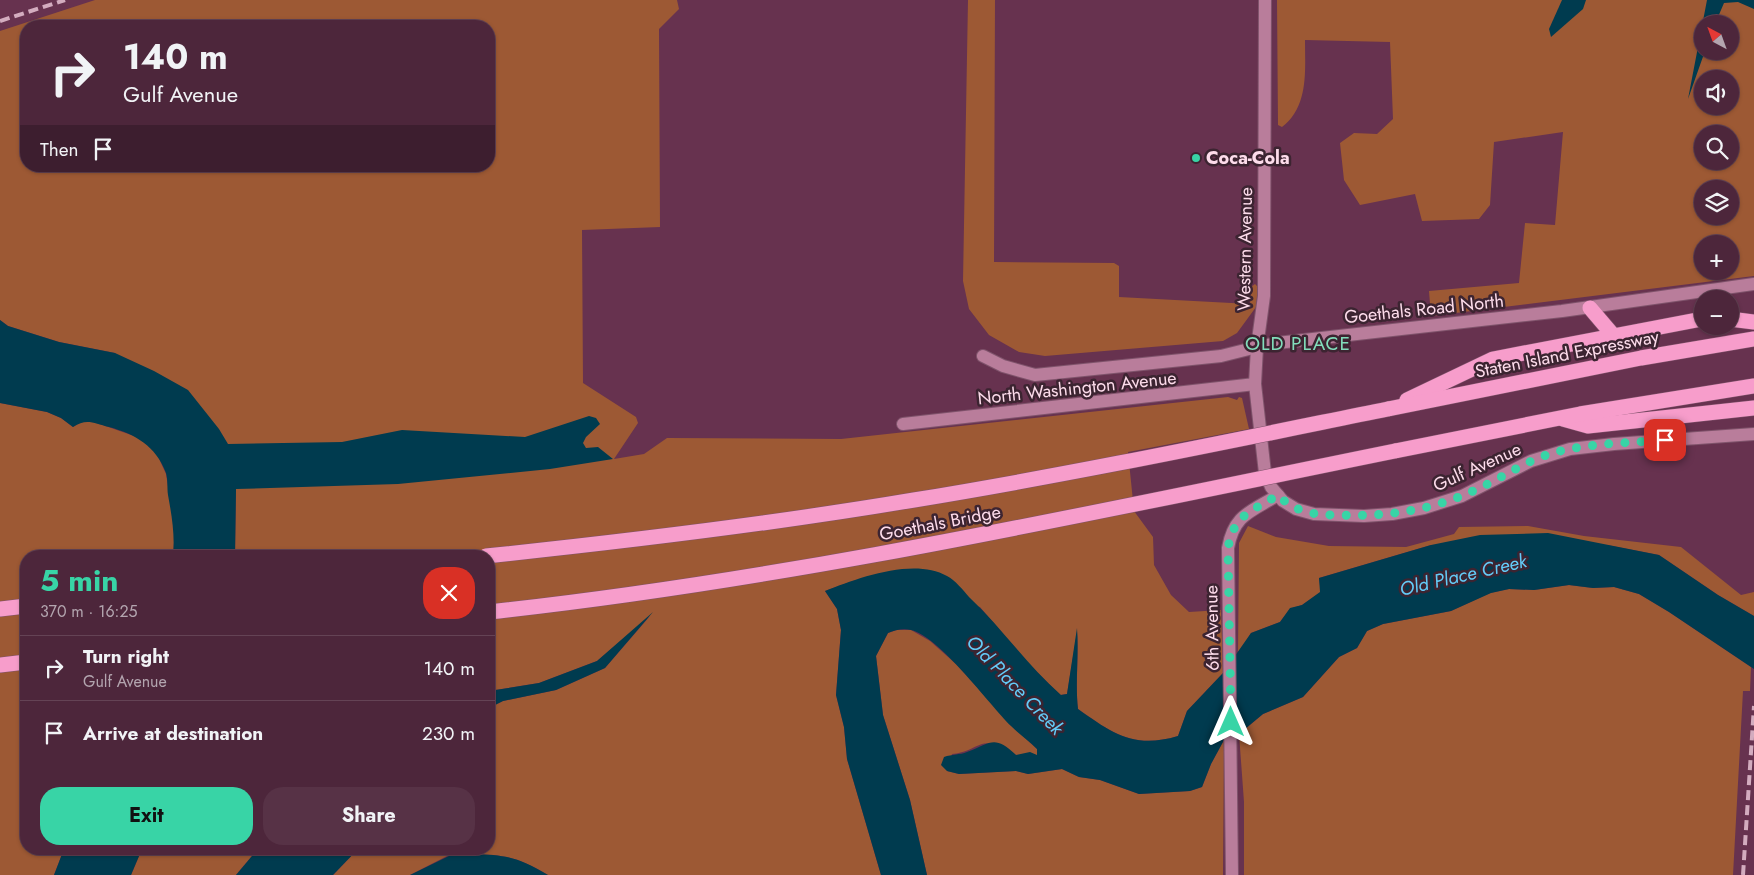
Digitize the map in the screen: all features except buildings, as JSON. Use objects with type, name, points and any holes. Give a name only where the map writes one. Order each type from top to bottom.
[{"type":"highway","points":[[1590,308],[1613,335]]},
{"type":"highway","points":[[1388,409],[1493,359],[1694,320]]},
{"type":"highway","points":[[1739,320],[1754,322]]},
{"type":"highway","name":"Staten Island Expressway","points":[[1388,409],[1641,358],[1754,339]]},
{"type":"highway","points":[[1562,418],[1754,386]]},
{"type":"highway","points":[[1562,418],[1588,426],[1754,408]]},
{"type":"highway","name":"Goethals Bridge","points":[[495,555],[701,532],[915,500],[1044,478],[1388,409]]},
{"type":"highway","name":"Goethals Bridge","points":[[495,611],[652,591],[875,555],[1562,418]]},
{"type":"highway","points":[[0,609],[20,607]]},
{"type":"highway","points":[[0,665],[20,663]]},
{"type":"street","name":"Western Avenue","points":[[1265,0],[1264,296],[1257,348],[1255,384],[1265,473],[1278,495]]},
{"type":"street","name":"Goethals Road North","points":[[983,356],[1013,370],[1045,374],[1222,356],[1277,343],[1590,308],[1754,284]]},
{"type":"street","name":"North Washington Avenue","points":[[903,424],[1255,384]]},
{"type":"street","name":"Gulf Avenue","points":[[1278,495],[1290,506],[1314,514],[1364,516],[1392,514],[1424,508],[1462,496],[1531,461],[1556,452],[1598,445],[1754,434]]},
{"type":"street","name":"6th Avenue","points":[[1232,875],[1231,646],[1228,548],[1231,533],[1237,521],[1278,495]]},
{"type":"shaded area","points":[[95,0],[677,0],[679,9],[659,29],[660,227],[582,230],[583,383],[636,417],[638,423],[614,459],[644,454],[667,438],[841,439],[1228,397],[1237,400],[1239,397],[1242,398],[1249,429],[1128,452],[1134,511],[1153,537],[1154,565],[1171,595],[1189,612],[1221,610],[1223,673],[1187,711],[1178,736],[1149,741],[1125,737],[1102,726],[1078,709],[1077,632],[1067,694],[1060,695],[1029,664],[980,607],[856,580],[825,591],[837,609],[841,630],[836,695],[844,727],[847,759],[881,875],[548,875],[528,864],[494,855],[495,705],[503,701],[556,690],[605,668],[650,616],[597,661],[539,683],[495,690],[495,550],[235,550],[236,490],[115,353],[59,342],[8,326],[0,320],[0,31],[20,24],[20,172],[495,172],[495,20],[34,20]]},
{"type":"shaded area","points":[[968,0],[995,0],[994,262],[1114,263],[1119,266],[1119,297],[1250,304],[1251,287],[1255,284],[1258,287],[1256,307],[1237,333],[1223,341],[1045,356],[1019,352],[989,335],[969,309],[963,281]]},
{"type":"shaded area","points":[[1277,0],[1754,0],[1754,276],[1739,278],[1739,235],[1694,235],[1694,280],[1722,280],[1431,316],[1429,291],[1519,283],[1525,223],[1555,225],[1563,132],[1494,142],[1490,205],[1479,219],[1422,221],[1415,194],[1360,205],[1344,180],[1340,143],[1354,133],[1377,134],[1393,119],[1390,42],[1305,40],[1304,87],[1297,109],[1291,119],[1282,127],[1278,125]]},
{"type":"shaded area","points":[[0,403],[47,412],[61,418],[73,427],[81,422],[91,421],[137,437],[156,452],[166,474],[175,530],[173,550],[20,550],[20,855],[62,855],[54,875],[0,875]]},
{"type":"shaded area","points":[[1248,526],[1276,537],[1329,546],[1406,547],[1454,534],[1459,527],[1528,526],[1584,536],[1681,547],[1741,595],[1754,592],[1754,616],[1718,595],[1659,555],[1607,545],[1431,545],[1319,578],[1321,592],[1302,605],[1290,609],[1280,622],[1251,633],[1238,654],[1239,543]]},
{"type":"shaded area","points":[[1569,585],[1593,588],[1614,587],[1639,594],[1751,667],[1750,691],[1743,691],[1733,875],[1244,875],[1244,802],[1239,734],[1263,714],[1303,697],[1339,657],[1357,648],[1367,631],[1383,624],[1451,611],[1490,593],[1509,589],[1534,590]]},
{"type":"shaded area","points":[[897,630],[911,630],[930,641],[956,664],[1012,726],[1037,749],[1037,755],[1016,755],[1000,746],[986,743],[952,754],[947,771],[959,774],[1016,771],[1028,774],[1062,769],[1079,777],[1100,780],[1139,794],[1190,791],[1202,787],[1211,764],[1224,740],[1223,875],[927,875],[910,800],[883,715],[876,656],[888,633]]},
{"type":"shaded area","points":[[139,855],[253,855],[236,875],[131,875]]},
{"type":"shaded area","points":[[352,855],[449,855],[410,875],[333,875]]},
{"type":"water","points":[[1562,0],[1586,0],[1583,9],[1551,37],[1549,29]]},
{"type":"water","points":[[1707,0],[1754,0],[1754,9],[1738,2],[1724,3],[1719,15],[1704,15]]},
{"type":"water","points":[[1695,60],[1702,60],[1698,70],[1694,70],[1694,82],[1688,99]]},
{"type":"water","points":[[0,320],[8,326],[59,342],[115,353],[154,371],[188,390],[219,429],[228,444],[342,442],[402,430],[525,437],[589,416],[596,418],[600,424],[586,437],[583,443],[586,448],[598,447],[613,459],[550,469],[398,484],[236,489],[235,550],[174,550],[167,476],[157,455],[144,442],[127,433],[109,427],[86,422],[73,427],[61,418],[47,412],[0,403]]},
{"type":"water","name":"Old Place Creek","points":[[1548,533],[1659,555],[1718,595],[1754,616],[1754,669],[1639,594],[1614,587],[1593,588],[1569,585],[1534,590],[1509,589],[1491,593],[1451,611],[1383,624],[1367,631],[1357,648],[1339,657],[1303,697],[1263,714],[1239,734],[1224,740],[1211,764],[1202,787],[1190,791],[1139,794],[1100,780],[1079,777],[1062,769],[1028,774],[1016,771],[959,774],[947,771],[941,765],[944,757],[964,753],[987,743],[997,742],[1002,744],[1016,755],[1030,752],[1037,755],[1037,749],[1011,726],[936,645],[923,635],[911,630],[896,630],[888,633],[876,656],[883,715],[910,800],[927,875],[881,875],[847,759],[844,727],[836,695],[841,630],[837,609],[825,591],[853,580],[902,569],[919,568],[947,576],[959,585],[1061,695],[1067,694],[1077,628],[1078,709],[1102,726],[1125,737],[1149,741],[1163,740],[1178,736],[1187,711],[1223,673],[1251,633],[1280,622],[1290,608],[1302,605],[1320,592],[1319,578],[1431,545],[1480,535]]},
{"type":"water","points":[[653,612],[605,668],[556,690],[503,701],[495,705],[495,690],[539,683],[597,661]]},
{"type":"water","points":[[62,855],[139,855],[131,875],[54,875]]},
{"type":"water","points":[[253,855],[352,855],[333,875],[236,875]]},
{"type":"water","points":[[494,855],[512,858],[548,875],[410,875],[449,856]]},
{"type":"railway","points":[[0,21],[65,0]]},
{"type":"railway","points":[[1743,875],[1754,706]]},
{"type":"place","name":"Coca-Cola","points":[[1196,158]]},
{"type":"district","name":"OLD PLACE","points":[[1298,343]]},
{"type":"route","points":[[1231,722],[1228,548],[1231,533],[1237,521],[1251,511],[1278,495],[1290,506],[1314,514],[1364,516],[1407,512],[1462,496],[1531,461],[1556,452],[1598,445],[1665,440]]}]
